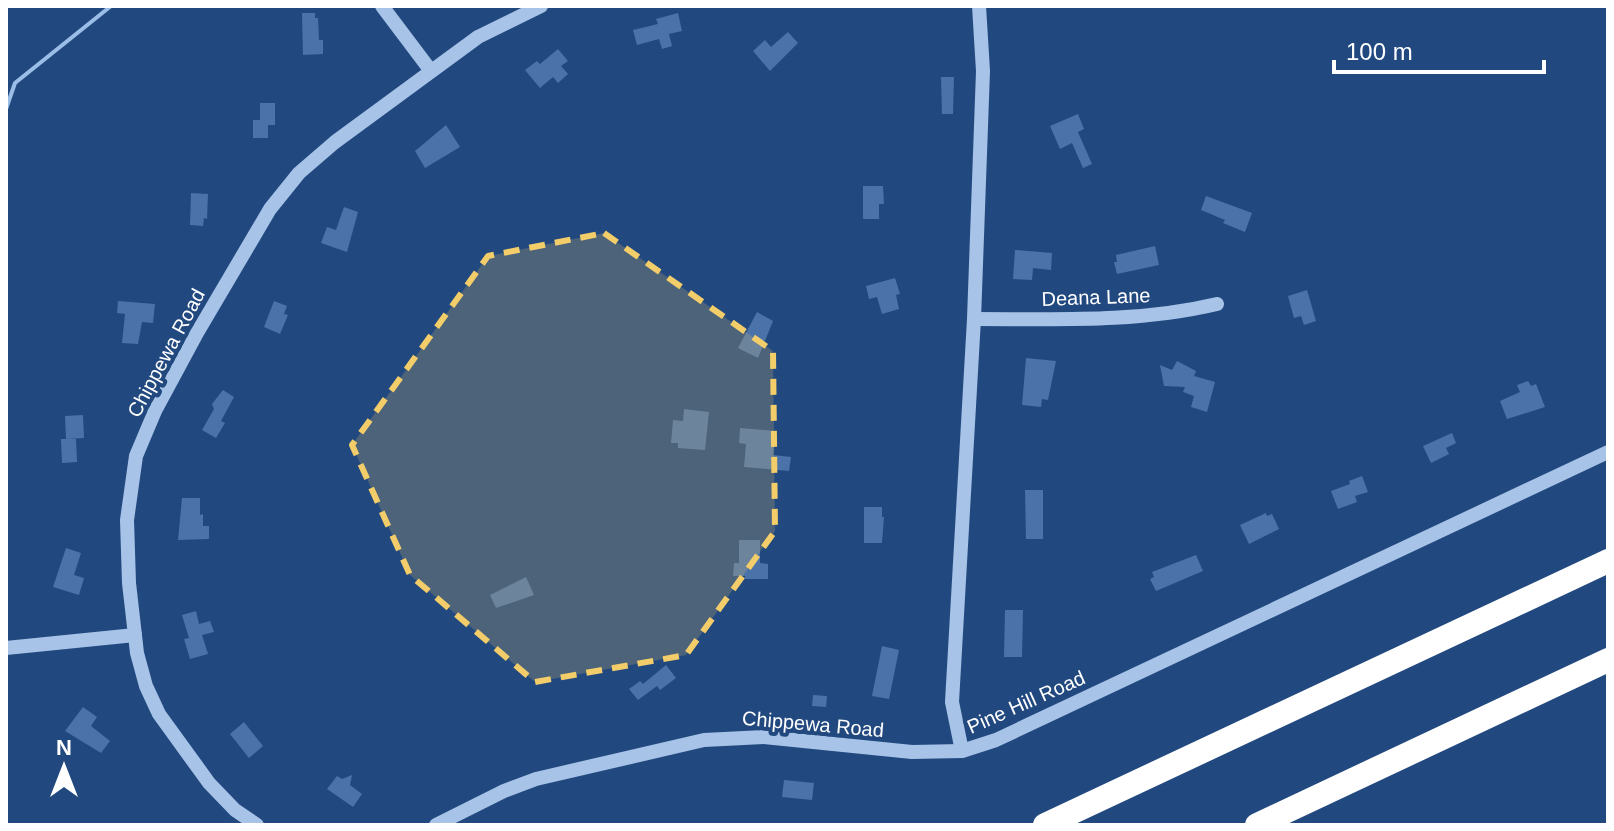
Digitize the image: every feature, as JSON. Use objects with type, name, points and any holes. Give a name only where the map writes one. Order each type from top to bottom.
[{"type":"highway","points":[[1045,825],[1608,561]]},
{"type":"highway","points":[[1257,825],[1608,660]]},
{"type":"street","points":[[382,6],[431,71]]},
{"type":"street","name":"Chippewa Road","points":[[257,825],[218,794],[159,714],[143,676],[129,583],[127,520],[136,456],[155,411],[197,333],[283,191],[316,157],[478,37],[541,6]]},
{"type":"street","name":"Pine Hill Road","points":[[979,6],[983,71],[974,319],[953,691],[953,713],[962,751],[996,740],[1608,452]]},
{"type":"street","name":"Deana Lane","points":[[974,319],[1098,320],[1158,316],[1217,304]]},
{"type":"street","points":[[6,648],[135,635]]},
{"type":"street","name":"Chippewa Road","points":[[436,825],[504,791],[536,779],[704,740],[764,737],[912,752],[962,751]]},
{"type":"highlighted area","points":[[604,233],[773,351],[775,531],[686,655],[535,682],[410,575],[352,445],[488,256]]},
{"type":"building","points":[[302,13],[315,13],[315,18],[318,18],[323,54],[303,55]]},
{"type":"building","points":[[678,13],[682,31],[669,34],[672,46],[662,49],[659,39],[637,45],[633,30],[658,24],[656,19]]},
{"type":"building","points":[[788,32],[798,43],[770,71],[753,51],[765,40],[771,47]]},
{"type":"building","points":[[558,49],[568,61],[561,66],[568,74],[558,83],[553,77],[540,88],[525,70],[537,61],[540,64]]},
{"type":"building","points":[[941,77],[954,77],[953,114],[942,114]]},
{"type":"building","points":[[260,103],[275,103],[275,125],[268,125],[268,138],[253,138],[253,120],[260,120]]},
{"type":"building","points":[[1078,114],[1084,129],[1078,132],[1092,164],[1083,168],[1072,143],[1060,149],[1050,126]]},
{"type":"building","points":[[446,125],[460,147],[425,168],[415,151]]},
{"type":"building","points":[[863,186],[883,186],[884,204],[879,204],[879,219],[863,219]]},
{"type":"building","points":[[191,193],[208,194],[207,219],[204,218],[203,226],[190,225]]},
{"type":"building","points":[[1206,196],[1252,213],[1245,232],[1201,210]]},
{"type":"building","points":[[344,207],[358,212],[347,252],[321,243],[327,227],[336,230]]},
{"type":"building","points":[[1155,246],[1159,265],[1117,274],[1116,255]]},
{"type":"building","points":[[1015,250],[1052,253],[1051,270],[1033,268],[1032,280],[1013,279]]},
{"type":"building","points":[[895,278],[900,294],[896,295],[899,309],[882,314],[877,297],[869,299],[866,286]]},
{"type":"building","points":[[1307,290],[1316,321],[1304,325],[1301,316],[1294,318],[1288,296]]},
{"type":"building","points":[[118,301],[155,304],[153,323],[142,322],[138,344],[122,343],[125,314],[117,313]]},
{"type":"building","points":[[274,301],[287,306],[284,314],[288,315],[280,334],[264,327]]},
{"type":"building","points":[[757,312],[773,321],[758,358],[738,348]]},
{"type":"building","points":[[1026,358],[1056,361],[1048,400],[1042,399],[1041,407],[1022,405]]},
{"type":"building","points":[[1177,361],[1196,371],[1194,376],[1215,382],[1207,412],[1191,407],[1194,396],[1183,392],[1185,387],[1164,386],[1160,365],[1172,370]]},
{"type":"building","points":[[1528,381],[1531,386],[1536,384],[1545,407],[1507,419],[1500,401],[1520,392],[1517,385]]},
{"type":"building","points":[[223,390],[234,397],[216,438],[202,430],[214,409],[212,404]]},
{"type":"building","points":[[684,409],[709,412],[705,450],[678,448],[678,443],[671,443],[673,420],[683,421]]},
{"type":"building","points":[[83,415],[84,438],[66,439],[65,416]]},
{"type":"building","points":[[740,428],[776,431],[773,455],[791,457],[789,471],[744,467],[746,444],[739,443]]},
{"type":"building","points":[[1452,433],[1456,443],[1446,448],[1449,454],[1431,463],[1423,446]]},
{"type":"building","points":[[61,439],[76,439],[77,462],[62,463]]},
{"type":"building","points":[[1362,476],[1368,492],[1355,496],[1357,502],[1338,509],[1331,491]]},
{"type":"building","points":[[1025,490],[1043,490],[1043,539],[1026,539]]},
{"type":"building","points":[[182,498],[200,498],[200,515],[203,514],[203,526],[209,526],[209,539],[178,540]]},
{"type":"building","points":[[864,507],[882,507],[882,543],[864,543]]},
{"type":"building","points":[[1266,513],[1267,516],[1272,514],[1279,529],[1249,544],[1240,525]]},
{"type":"building","points":[[739,540],[760,540],[760,563],[768,564],[768,579],[733,576],[734,563],[739,563]]},
{"type":"building","points":[[66,548],[81,553],[74,575],[84,578],[79,595],[53,587]]},
{"type":"building","points":[[1196,555],[1203,571],[1156,591],[1150,579],[1154,577],[1152,572]]},
{"type":"building","points":[[526,577],[534,595],[496,608],[490,595]]},
{"type":"building","points":[[1005,610],[1023,610],[1022,657],[1004,657]]},
{"type":"building","points":[[196,611],[199,624],[210,621],[214,632],[202,635],[208,654],[190,659],[184,639],[189,638],[182,615]]},
{"type":"building","points":[[882,646],[899,650],[889,699],[872,696]]},
{"type":"building","points":[[666,665],[676,678],[660,690],[657,686],[638,700],[629,689],[640,681],[643,684]]},
{"type":"building","points":[[813,695],[827,696],[826,707],[812,706]]},
{"type":"building","points":[[83,707],[97,717],[91,726],[110,741],[101,753],[65,731]]},
{"type":"building","points":[[244,722],[263,746],[249,758],[230,734]]},
{"type":"building","points":[[352,775],[350,785],[362,794],[353,807],[327,789],[337,776],[342,779]]},
{"type":"building","points":[[784,780],[814,783],[812,800],[782,797]]},
{"type":"waterway","points":[[6,109],[15,83],[111,6]]}]
